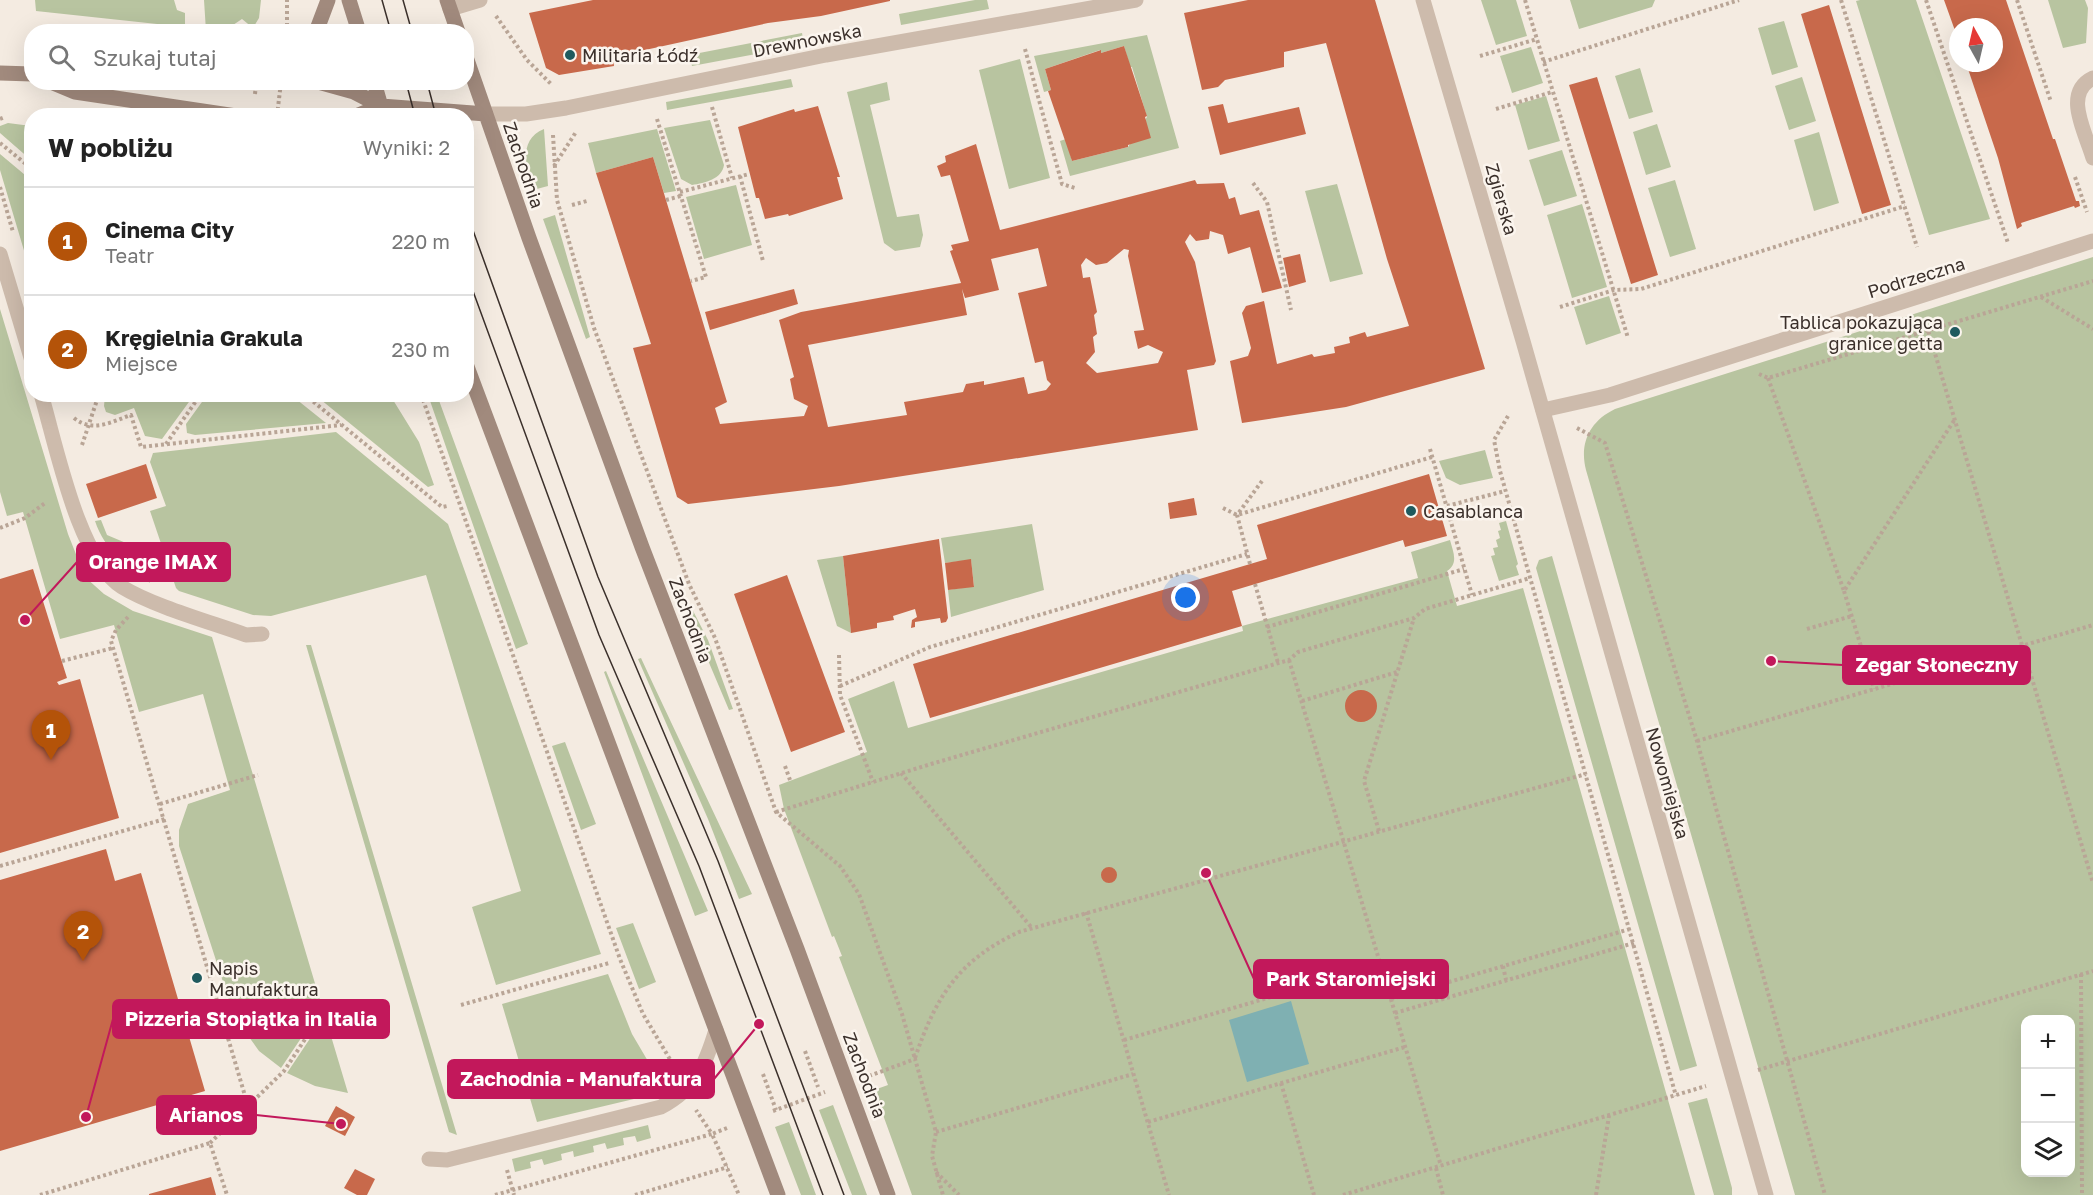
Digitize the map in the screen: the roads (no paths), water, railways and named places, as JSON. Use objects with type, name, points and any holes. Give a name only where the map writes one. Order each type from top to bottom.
[{"type":"main road","points":[[319,24],[328,0]]},
{"type":"main road","points":[[349,0],[356,24]]},
{"type":"main road","points":[[449,5],[455,24]]},
{"type":"main road","points":[[0,73],[24,75]]},
{"type":"main road","name":"Zachodnia","points":[[474,80],[642,547],[797,949],[888,1195]]},
{"type":"main road","points":[[68,90],[75,93],[180,108]]},
{"type":"main road","points":[[347,90],[354,92],[378,108]]},
{"type":"main road","points":[[376,90],[381,108]]},
{"type":"main road","points":[[474,114],[486,114]]},
{"type":"main road","points":[[474,385],[778,1195]]},
{"type":"street","name":"Drewnowska","points":[[486,114],[549,111],[826,55],[1136,0]]},
{"type":"street","name":"Zgierska","points":[[1423,0],[1543,410]]},
{"type":"street","points":[[449,5],[486,5]]},
{"type":"street","points":[[2093,78],[2085,82],[2080,89],[2076,104],[2093,158]]},
{"type":"street","name":"Podrzeczna","points":[[1543,410],[1610,395],[2093,241]]},
{"type":"street","points":[[0,254],[24,334]]},
{"type":"street","points":[[43,402],[67,484],[90,547],[111,579],[149,600],[246,635],[262,634]]},
{"type":"street","name":"Nowomiejska","points":[[1543,410],[1766,1195]]},
{"type":"street","points":[[429,1159],[447,1160],[661,1107],[687,1091],[706,1059],[716,1030]]},
{"type":"street","name":"Nowomiejska","points":[[1758,1167],[1760,1195]]},
{"type":"water","points":[[1291,1001],[1309,1064],[1247,1082],[1229,1020]]},
{"type":"tram line","points":[[382,0],[389,24]]},
{"type":"tram line","points":[[403,0],[410,24]]},
{"type":"tram line","points":[[408,90],[413,108]]},
{"type":"tram line","points":[[429,90],[434,108]]},
{"type":"tram line","points":[[474,233],[598,577],[718,861],[844,1195]]},
{"type":"tram line","points":[[474,294],[599,635],[699,866],[823,1195]]},
{"type":"place","name":"Militaria Łódź","points":[[570,55]]},
{"type":"place","name":"Tablica pokazująca granice getta","points":[[1955,332]]},
{"type":"place","name":"Casablanca","points":[[1411,511]]},
{"type":"place","name":"Orange IMAX","points":[[25,620]]},
{"type":"place","name":"Zegar Słoneczny","points":[[1771,661]]},
{"type":"place","name":"Cinema City","points":[[51,760]]},
{"type":"place","name":"Park Staromiejski","points":[[1206,873]]},
{"type":"place","name":"Kręgielnia Grakula","points":[[83,961]]},
{"type":"place","name":"Napis Manufaktura","points":[[197,978]]},
{"type":"place","name":"Zachodnia - Manufaktura","points":[[759,1024]]},
{"type":"place","name":"Pizzeria Stopiątka in Italia","points":[[86,1117]]},
{"type":"place","name":"Arianos","points":[[341,1124]]}]
